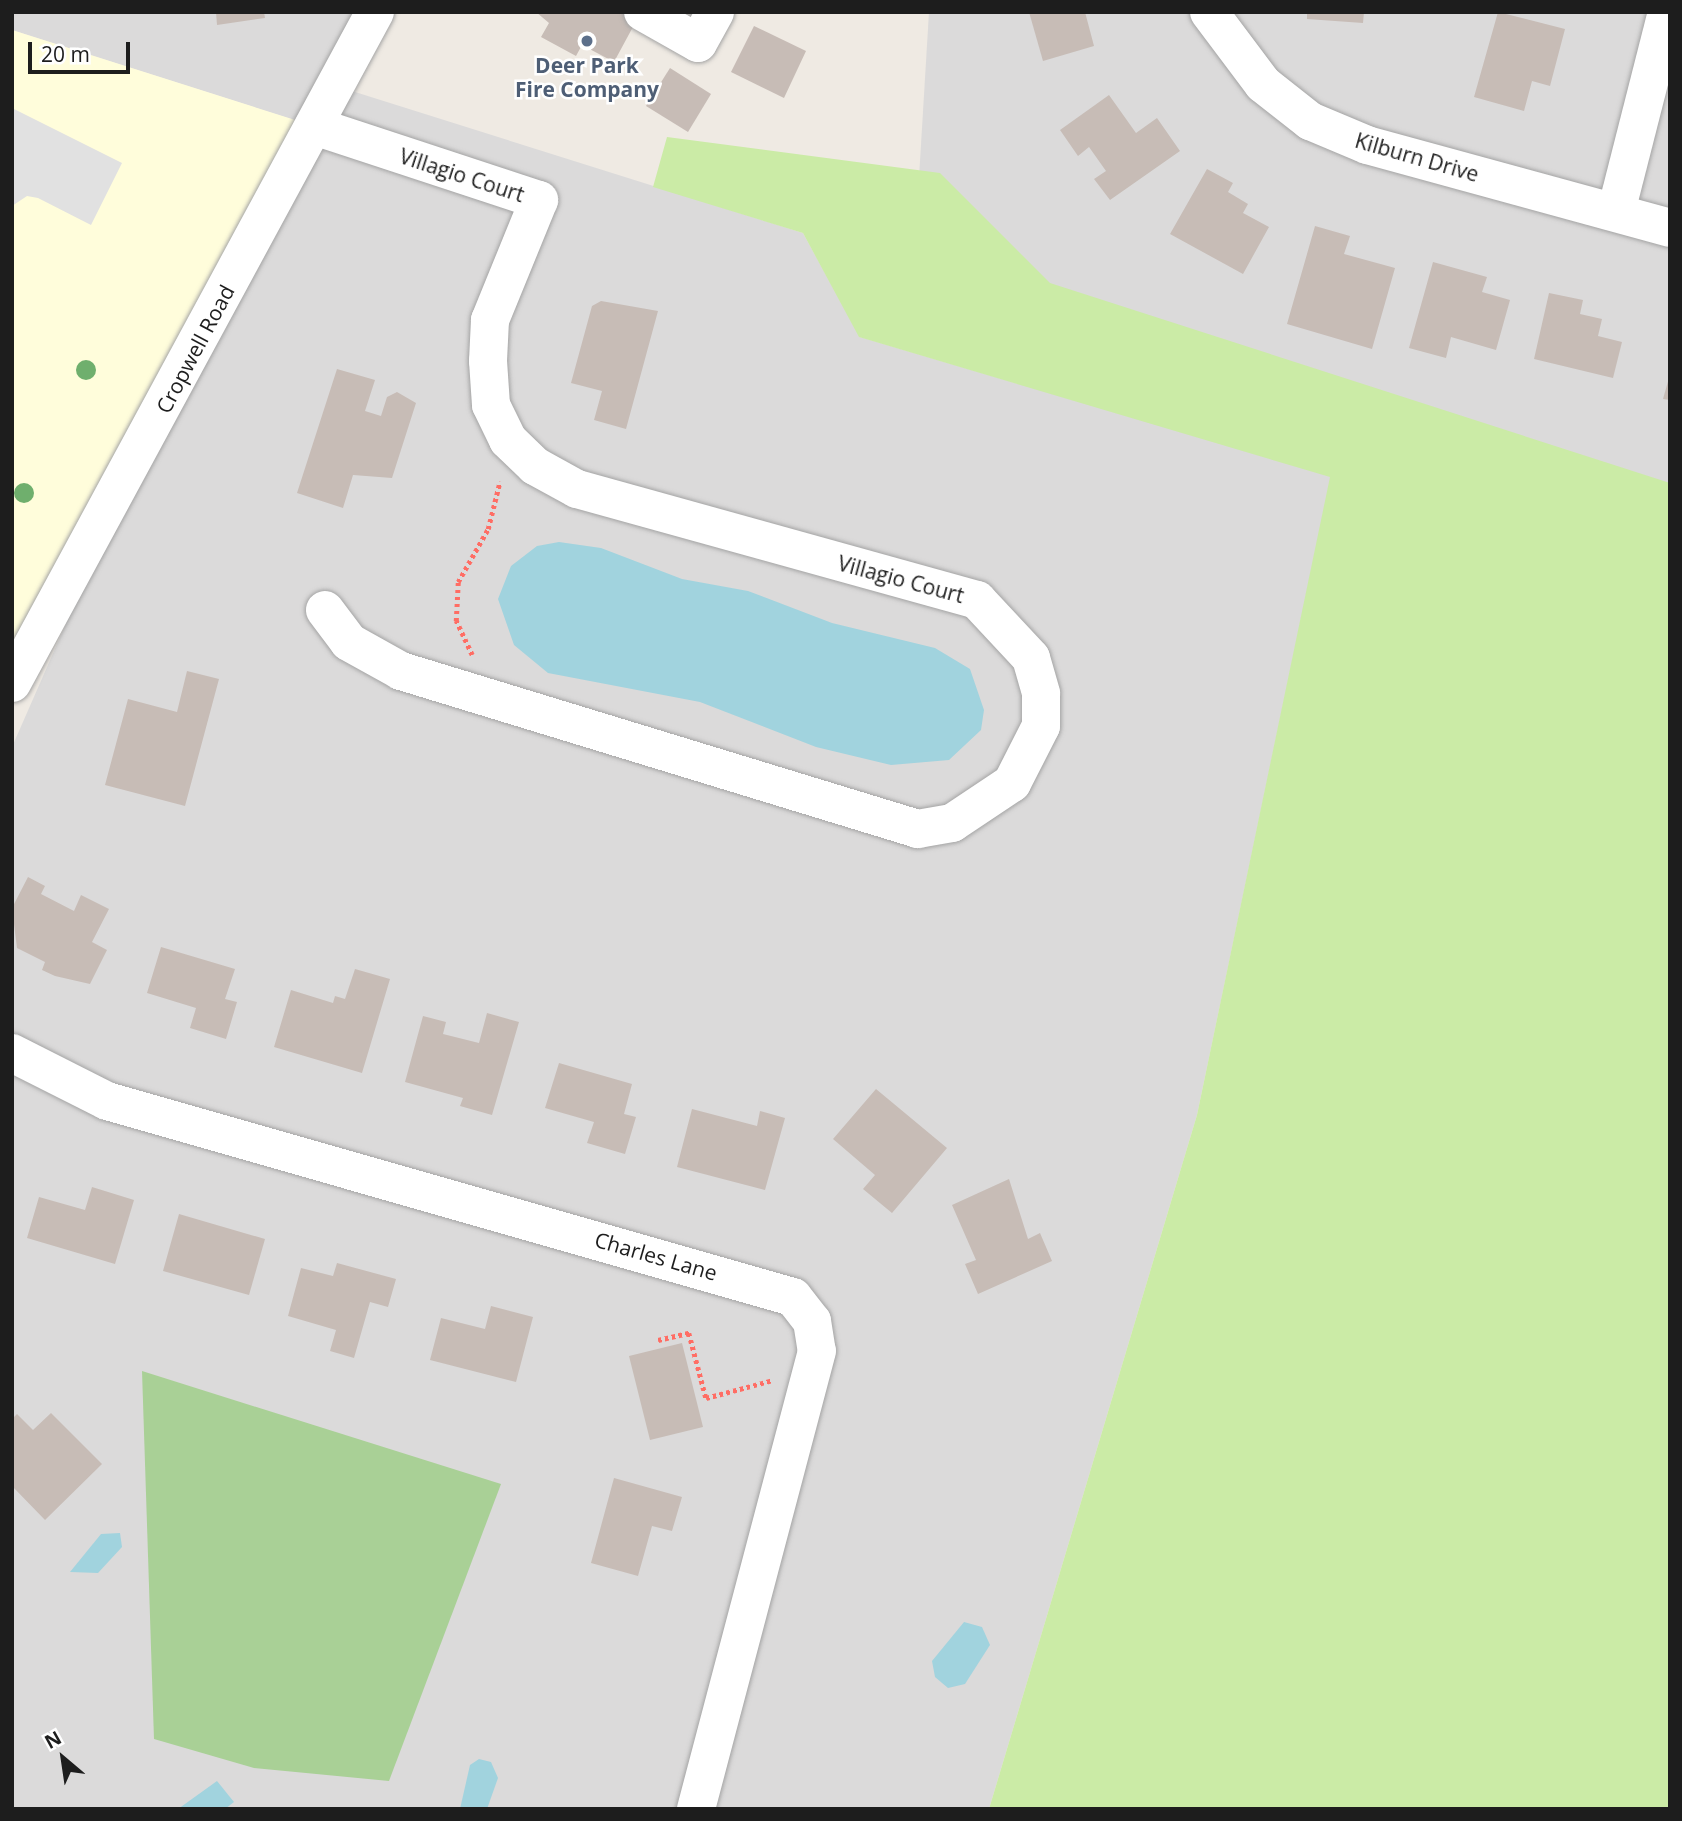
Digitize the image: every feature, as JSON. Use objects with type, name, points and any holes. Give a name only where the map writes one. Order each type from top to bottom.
[{"type":"street","name":"Cropwell Road","points":[[12,683],[375,12]]},
{"type":"street","points":[[643,12],[698,43],[715,12]]},
{"type":"street","name":"Kilburn Drive","points":[[1209,12],[1216,30],[1263,84],[1310,121],[1367,145],[1670,228]]},
{"type":"street","points":[[1616,212],[1667,12]]},
{"type":"street","name":"Villagio Court","points":[[314,126],[539,200],[490,320],[488,361],[491,405],[508,440],[535,466],[577,489],[976,600],[1031,659],[1041,694],[1041,726],[1012,783],[952,823],[918,829],[401,671],[349,642],[325,610]]},
{"type":"street","name":"Charles Lane","points":[[12,1053],[107,1101],[793,1297],[812,1321],[817,1351],[696,1809]]},
{"type":"path","points":[[475,662],[456,621],[458,582],[488,529],[502,475]]},
{"type":"path","points":[[658,1340],[689,1333],[706,1398],[777,1378]]},
{"type":"shaded area","points":[[12,12],[375,12],[336,86],[803,233],[860,337],[1331,476],[1197,1115],[989,1809],[12,1809],[12,747],[147,439],[313,126],[12,30]]},
{"type":"shaded area","points":[[929,12],[1670,12],[1670,485],[915,244]]},
{"type":"shaded area","points":[[12,30],[314,126],[12,683]]},
{"type":"shaded area","points":[[12,108],[122,163],[91,225],[38,198],[27,196],[12,206]]},
{"type":"green space","points":[[667,137],[940,173],[1050,283],[1670,483],[1670,1809],[989,1809],[1197,1115],[1330,477],[859,337],[803,233],[653,187]]},
{"type":"green space","points":[[142,1371],[501,1484],[389,1781],[254,1768],[154,1739]]},
{"type":"water","points":[[559,542],[601,548],[682,579],[748,591],[832,623],[935,648],[970,669],[984,710],[981,730],[949,760],[891,765],[816,747],[700,702],[548,673],[514,645],[498,599],[511,566],[537,546]]},
{"type":"water","points":[[120,1533],[122,1547],[98,1573],[70,1572],[101,1534]]},
{"type":"water","points":[[964,1622],[982,1627],[990,1645],[965,1684],[948,1688],[935,1677],[932,1661]]},
{"type":"water","points":[[479,1759],[491,1762],[498,1778],[487,1809],[460,1809],[470,1765]]},
{"type":"water","points":[[217,1781],[234,1802],[225,1809],[178,1809]]},
{"type":"building","points":[[216,12],[264,12],[265,18],[217,25]]},
{"type":"building","name":"Deer Park Fire Company","points":[[536,12],[641,12],[614,62],[582,45],[576,56],[541,37],[549,23]]},
{"type":"building","points":[[1029,12],[1085,12],[1094,46],[1043,61]]},
{"type":"building","points":[[1307,12],[1364,12],[1363,23],[1307,19]]},
{"type":"building","points":[[1498,12],[1565,29],[1550,86],[1532,81],[1524,111],[1474,97]]},
{"type":"building","points":[[754,26],[806,51],[784,98],[731,72]]},
{"type":"building","points":[[670,68],[711,94],[688,132],[646,106]]},
{"type":"building","points":[[1109,95],[1136,133],[1157,118],[1180,151],[1110,200],[1094,179],[1106,171],[1089,147],[1078,156],[1060,130]]},
{"type":"building","points":[[1207,169],[1233,183],[1228,192],[1248,204],[1243,213],[1269,227],[1243,274],[1170,234]]},
{"type":"building","points":[[1315,226],[1350,236],[1344,254],[1395,268],[1372,349],[1287,324]]},
{"type":"building","points":[[1433,262],[1487,277],[1482,292],[1510,300],[1496,350],[1451,337],[1446,358],[1409,348]]},
{"type":"building","points":[[1549,293],[1583,300],[1580,314],[1602,319],[1598,336],[1622,342],[1613,378],[1534,359]]},
{"type":"building","points":[[601,301],[658,311],[626,429],[594,420],[602,391],[571,383],[592,306]]},
{"type":"building","points":[[337,369],[375,380],[365,411],[381,416],[387,397],[397,392],[416,403],[392,478],[353,475],[343,508],[297,493]]},
{"type":"building","points":[[1670,378],[1670,400],[1663,399]]},
{"type":"building","points":[[187,671],[219,679],[185,806],[105,785],[128,699],[177,712]]},
{"type":"building","points":[[28,877],[45,886],[41,894],[74,911],[81,895],[109,909],[92,942],[107,950],[90,984],[55,976],[42,970],[45,962],[17,948],[12,908]]},
{"type":"building","points":[[161,947],[235,969],[225,999],[237,1002],[226,1039],[190,1028],[196,1008],[147,993]]},
{"type":"building","points":[[355,969],[390,979],[362,1073],[274,1047],[291,990],[333,1003],[335,996],[345,999]]},
{"type":"building","points":[[487,1013],[519,1022],[492,1115],[460,1106],[463,1098],[405,1082],[423,1016],[446,1022],[443,1034],[479,1043]]},
{"type":"building","points":[[559,1063],[632,1084],[624,1114],[636,1117],[625,1154],[587,1143],[594,1122],[545,1108]]},
{"type":"building","points":[[876,1089],[947,1148],[892,1213],[863,1189],[875,1175],[833,1139]]},
{"type":"building","points":[[692,1109],[757,1126],[760,1111],[785,1118],[765,1190],[677,1167]]},
{"type":"building","points":[[1009,1179],[1028,1239],[1040,1233],[1052,1261],[978,1294],[965,1264],[976,1260],[952,1205]]},
{"type":"building","points":[[92,1187],[134,1200],[115,1264],[27,1238],[39,1197],[85,1210]]},
{"type":"building","points":[[179,1214],[265,1239],[249,1295],[163,1271]]},
{"type":"building","points":[[337,1263],[396,1279],[388,1307],[370,1302],[354,1358],[330,1351],[336,1330],[288,1316],[301,1268],[333,1276]]},
{"type":"building","points":[[491,1306],[533,1317],[516,1382],[430,1360],[441,1318],[485,1329]]},
{"type":"building","points":[[682,1343],[703,1427],[650,1440],[629,1356]]},
{"type":"building","points":[[51,1413],[102,1464],[45,1520],[12,1486],[12,1419],[17,1414],[33,1430]]},
{"type":"building","points":[[614,1478],[682,1497],[672,1531],[652,1526],[638,1576],[591,1563]]},
{"type":"place","name":"Deer Park Fire Company","points":[[587,41]]}]
